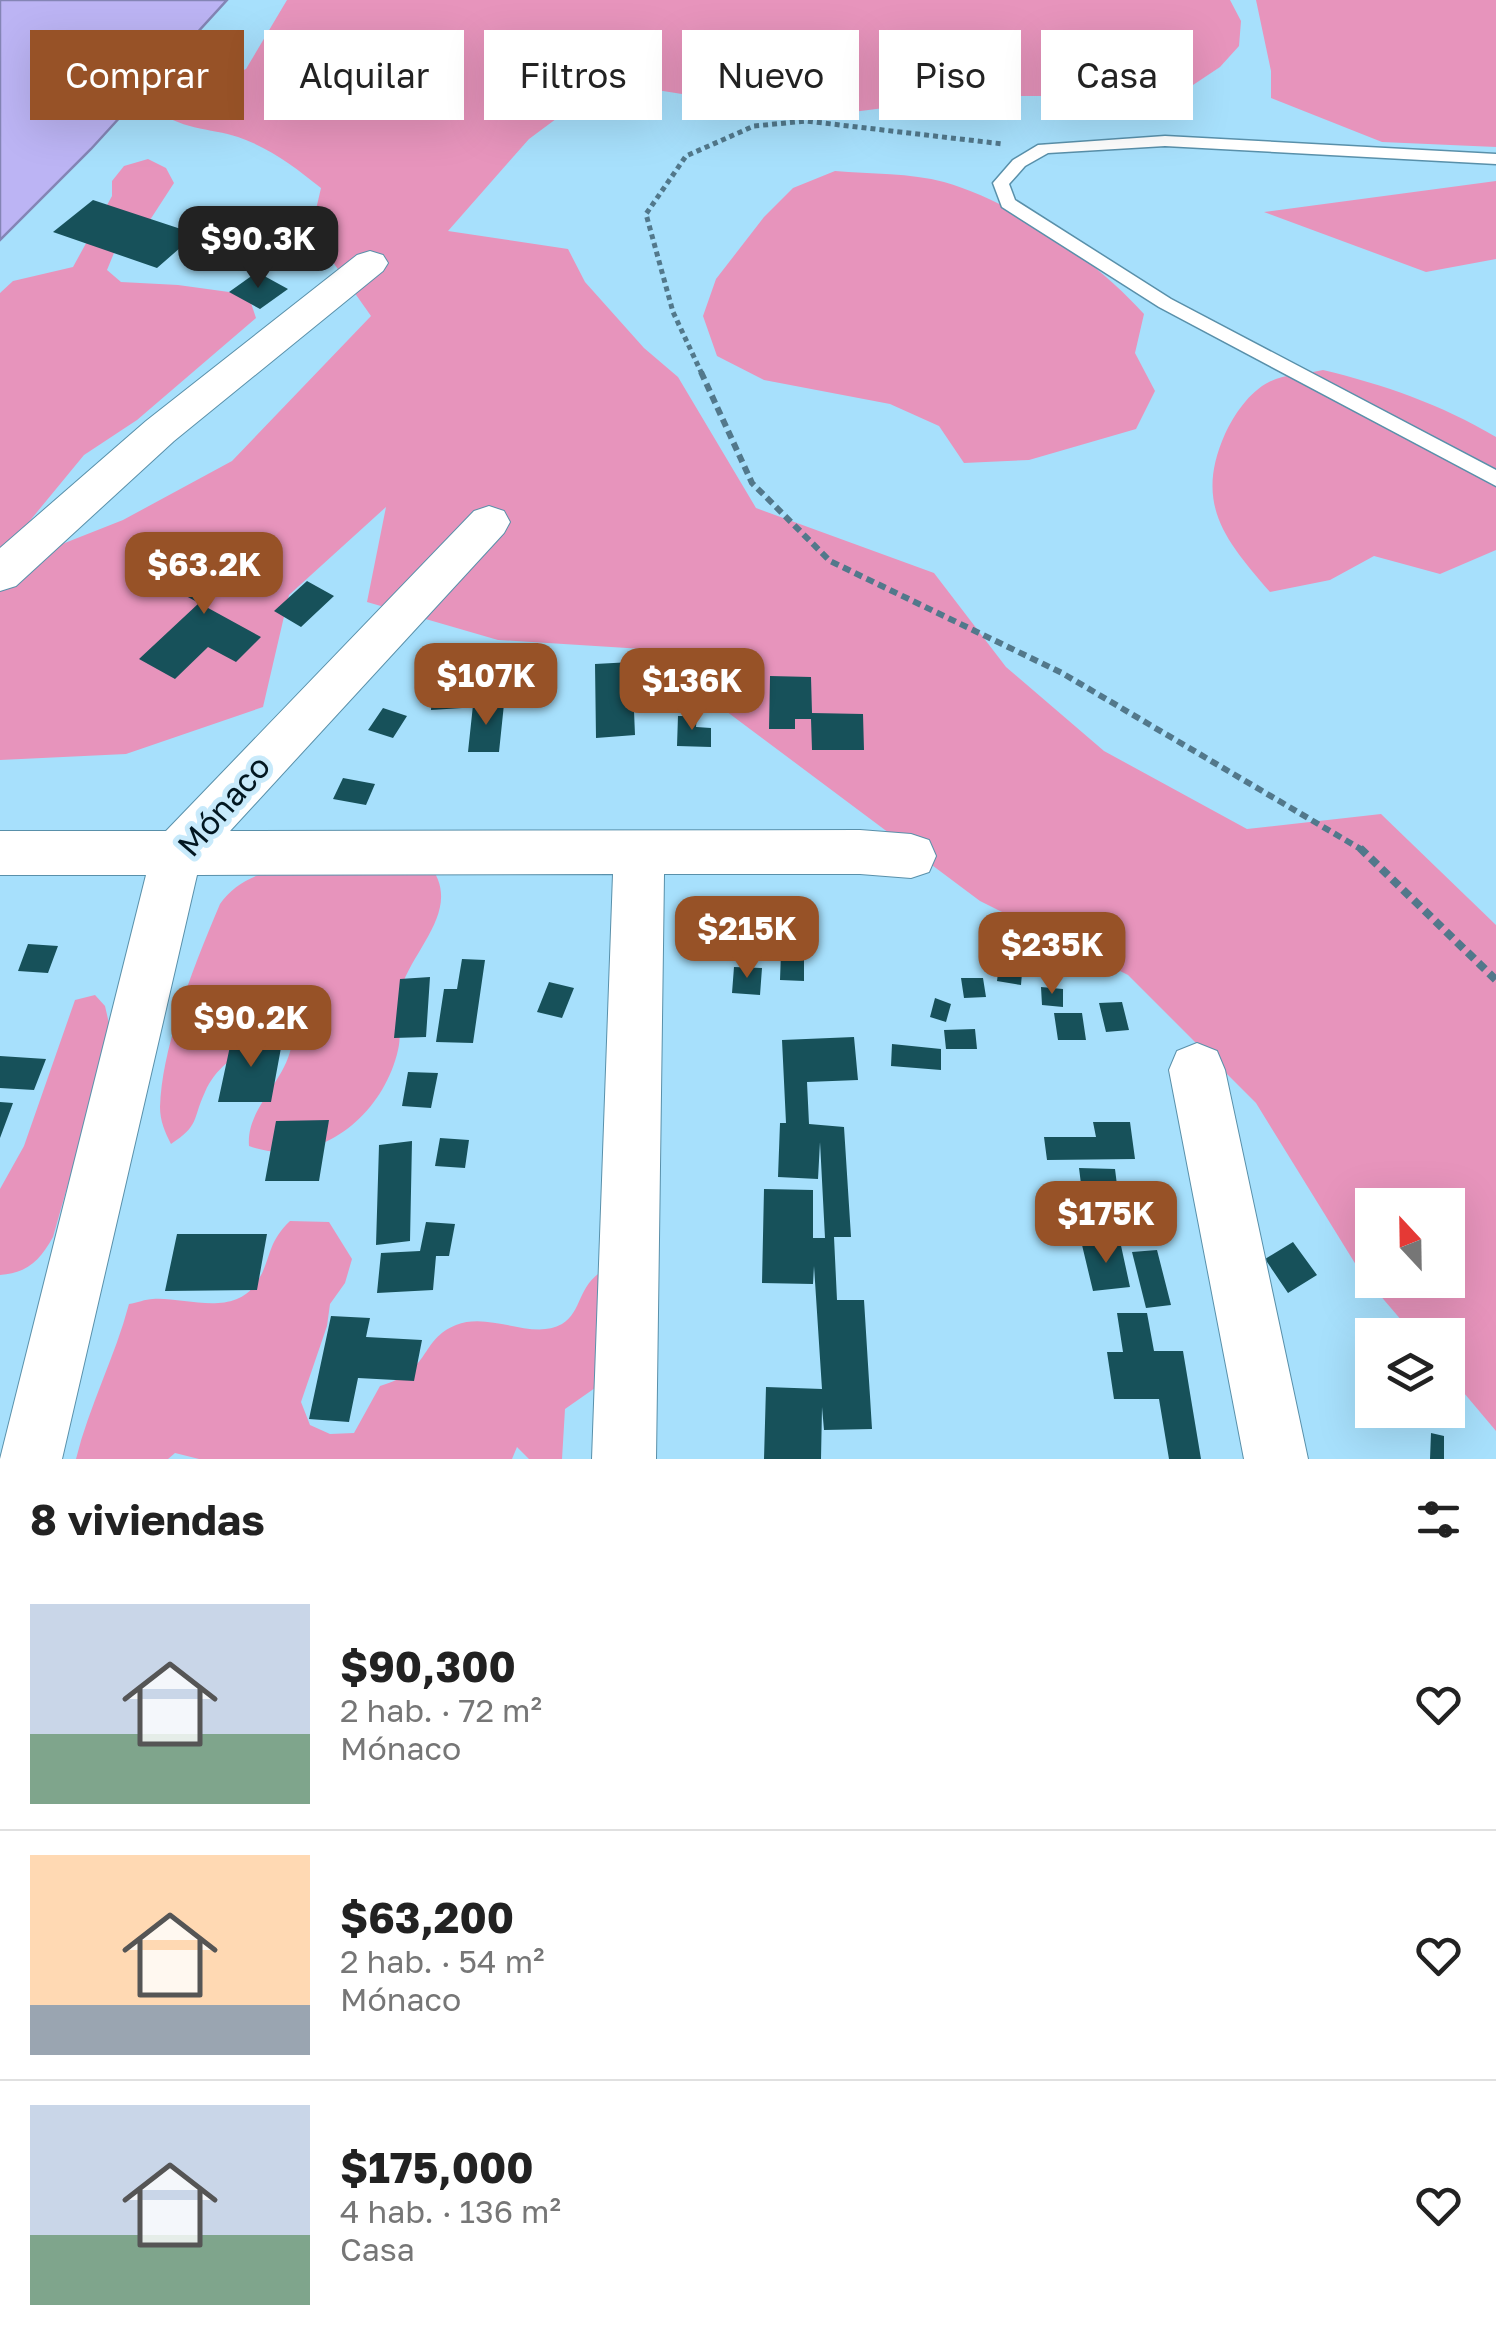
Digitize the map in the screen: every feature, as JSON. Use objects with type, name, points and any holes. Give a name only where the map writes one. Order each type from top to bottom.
[{"type":"street","points":[[0,574],[160,431],[370,263]]},
{"type":"street","name":"Mónaco","points":[[30,1459],[176,853],[489,522]]},
{"type":"street","points":[[624,1459],[639,852]]},
{"type":"street","points":[[0,853],[639,852],[911,856]]},
{"type":"street","points":[[1197,1070],[1276,1459]]},
{"type":"lane","points":[[1496,159],[1164,141],[1044,148],[1019,162],[1001,182],[1008,203],[1165,303],[1496,478]]},
{"type":"path","points":[[1044,148],[806,122],[754,126],[686,156],[646,214],[673,312],[752,483],[830,560],[1062,674],[1368,852],[1496,980]]},
{"type":"shaded area","points":[[0,0],[227,0],[200,30],[30,30],[30,120],[117,120],[0,240]]},
{"type":"shaded area","points":[[287,0],[1230,0],[1241,21],[1239,46],[1220,67],[1193,85],[1193,30],[1041,30],[1041,96],[1021,96],[1021,30],[879,30],[879,109],[859,111],[859,30],[682,30],[682,94],[662,91],[662,30],[484,30],[484,120],[555,120],[529,139],[448,231],[568,249],[585,282],[644,348],[678,377],[756,508],[934,573],[1006,667],[1104,751],[1247,829],[1381,814],[1496,925],[1496,1431],[1465,1394],[1465,1318],[1399,1318],[1382,1298],[1465,1298],[1465,1188],[1355,1188],[1355,1263],[1256,1103],[1128,975],[980,901],[643,649],[498,640],[367,602],[386,507],[289,595],[263,707],[126,754],[0,760],[0,579],[9,565],[123,520],[232,461],[371,316],[311,231],[321,188],[261,147],[173,120],[244,120],[244,70],[264,39],[264,120],[464,120],[464,30],[269,30]]},
{"type":"shaded area","points":[[1256,0],[1496,0],[1496,147],[1382,142],[1271,98],[1271,71]]},
{"type":"shaded area","points":[[148,159],[166,168],[174,183],[150,220],[114,253],[107,270],[121,282],[229,292],[250,300],[256,318],[137,420],[84,455],[0,557],[0,293],[13,281],[73,267],[112,196],[112,181],[124,166]]},
{"type":"shaded area","points":[[835,171],[918,177],[971,191],[1053,236],[1102,274],[1144,314],[1135,353],[1155,391],[1136,429],[1029,460],[964,463],[939,426],[890,404],[764,380],[717,356],[703,316],[716,279],[764,217],[793,188]]},
{"type":"shaded area","points":[[1496,181],[1496,259],[1426,272],[1264,212]]},
{"type":"shaded area","points":[[1323,370],[1412,397],[1496,437],[1496,550],[1440,574],[1374,556],[1330,580],[1270,592],[1240,555],[1219,520],[1213,481],[1216,459],[1233,419],[1262,386],[1275,379]]},
{"type":"shaded area","points":[[316,858],[428,863],[438,879],[441,895],[434,926],[401,988],[398,1050],[390,1074],[362,1116],[322,1144],[274,1151],[249,1146],[253,1120],[291,1048],[279,1034],[236,1056],[218,1071],[191,1127],[171,1144],[160,1112],[167,1057],[191,977],[220,904],[251,878]]},
{"type":"shaded area","points":[[95,995],[105,1006],[111,1032],[53,1237],[32,1264],[0,1275],[0,1189],[24,1146],[75,1000]]},
{"type":"shaded area","points":[[290,1221],[329,1222],[352,1259],[345,1283],[330,1304],[327,1326],[301,1402],[310,1425],[330,1434],[354,1433],[380,1386],[409,1372],[444,1331],[483,1321],[538,1329],[562,1324],[574,1312],[591,1280],[610,1267],[605,1381],[565,1409],[562,1459],[529,1459],[517,1447],[512,1459],[199,1459],[175,1453],[168,1459],[76,1459],[129,1304],[153,1299],[209,1303],[236,1300],[257,1282],[273,1244]]},
{"type":"building","points":[[93,200],[196,234],[157,268],[53,232]]},
{"type":"building","points":[[257,272],[288,289],[260,309],[229,292]]},
{"type":"building","points":[[232,535],[255,547],[199,603],[173,589]]},
{"type":"building","points":[[307,581],[334,596],[301,627],[274,611]]},
{"type":"building","points":[[199,603],[261,637],[236,662],[208,647],[175,679],[139,659]]},
{"type":"building","points":[[632,662],[635,735],[596,738],[595,664]]},
{"type":"building","points":[[451,669],[450,689],[463,688],[462,708],[431,710],[432,690],[425,690],[427,671]]},
{"type":"building","points":[[770,676],[811,677],[812,713],[863,714],[864,750],[812,750],[811,719],[795,719],[795,729],[769,729]]},
{"type":"building","points":[[504,704],[499,752],[468,752],[473,705]]},
{"type":"building","points":[[383,708],[407,716],[393,738],[368,730]]},
{"type":"building","points":[[678,716],[697,716],[696,727],[711,728],[711,747],[677,746]]},
{"type":"building","points":[[343,778],[375,784],[366,805],[333,799]]},
{"type":"building","points":[[28,944],[58,946],[48,973],[18,971]]},
{"type":"building","points":[[781,952],[804,954],[804,981],[780,980]]},
{"type":"building","points":[[1000,957],[1023,961],[1021,985],[997,981]]},
{"type":"building","points":[[462,959],[485,960],[473,1043],[436,1042],[444,989],[457,989]]},
{"type":"building","points":[[734,967],[762,968],[760,995],[732,993]]},
{"type":"building","points":[[430,977],[426,1037],[394,1038],[400,979]]},
{"type":"building","points":[[961,978],[983,978],[986,997],[964,998]]},
{"type":"building","points":[[549,982],[574,988],[562,1018],[537,1012]]},
{"type":"building","points":[[1041,987],[1063,989],[1063,1007],[1042,1005]]},
{"type":"building","points":[[935,998],[951,1004],[946,1022],[930,1017]]},
{"type":"building","points":[[1122,1002],[1129,1030],[1106,1032],[1099,1003]]},
{"type":"building","points":[[1054,1013],[1082,1013],[1086,1040],[1058,1040]]},
{"type":"building","points":[[975,1029],[977,1049],[946,1049],[944,1030]]},
{"type":"building","points":[[232,1037],[283,1037],[271,1102],[218,1102]]},
{"type":"building","points":[[854,1037],[858,1080],[807,1082],[809,1124],[844,1127],[851,1237],[834,1237],[837,1300],[864,1300],[872,1429],[824,1430],[822,1407],[821,1459],[764,1459],[766,1387],[822,1389],[814,1266],[813,1284],[762,1283],[764,1189],[813,1190],[813,1238],[825,1238],[820,1142],[818,1179],[778,1177],[780,1123],[786,1123],[782,1040]]},
{"type":"building","points":[[892,1044],[941,1049],[941,1070],[891,1066]]},
{"type":"building","points":[[0,1056],[46,1059],[34,1090],[0,1088]]},
{"type":"building","points":[[408,1072],[438,1073],[431,1108],[402,1106]]},
{"type":"building","points":[[0,1102],[13,1103],[0,1138]]},
{"type":"building","points":[[329,1120],[319,1181],[265,1181],[276,1121]]},
{"type":"building","points":[[1093,1122],[1130,1122],[1135,1159],[1047,1160],[1044,1137],[1096,1137]]},
{"type":"building","points":[[440,1138],[469,1140],[465,1168],[435,1166]]},
{"type":"building","points":[[412,1141],[410,1241],[376,1245],[379,1145]]},
{"type":"building","points":[[1079,1168],[1115,1169],[1119,1201],[1083,1200]]},
{"type":"building","points":[[1111,1208],[1116,1233],[1087,1233],[1083,1210]]},
{"type":"building","points":[[426,1222],[455,1224],[449,1256],[436,1256],[433,1290],[377,1293],[381,1253],[420,1251]]},
{"type":"building","points":[[177,1234],[267,1234],[257,1290],[165,1291]]},
{"type":"building","points":[[1120,1241],[1130,1287],[1093,1291],[1082,1245]]},
{"type":"building","points":[[1293,1242],[1317,1275],[1288,1293],[1265,1259]]},
{"type":"building","points":[[1157,1250],[1171,1305],[1146,1308],[1132,1252]]},
{"type":"building","points":[[1117,1313],[1147,1313],[1154,1351],[1183,1351],[1201,1459],[1169,1459],[1159,1399],[1114,1399],[1107,1352],[1123,1352]]},
{"type":"building","points":[[331,1316],[370,1318],[366,1337],[422,1340],[414,1381],[358,1378],[349,1422],[309,1419]]},
{"type":"building","points":[[1431,1433],[1444,1436],[1444,1459],[1430,1459]]}]
